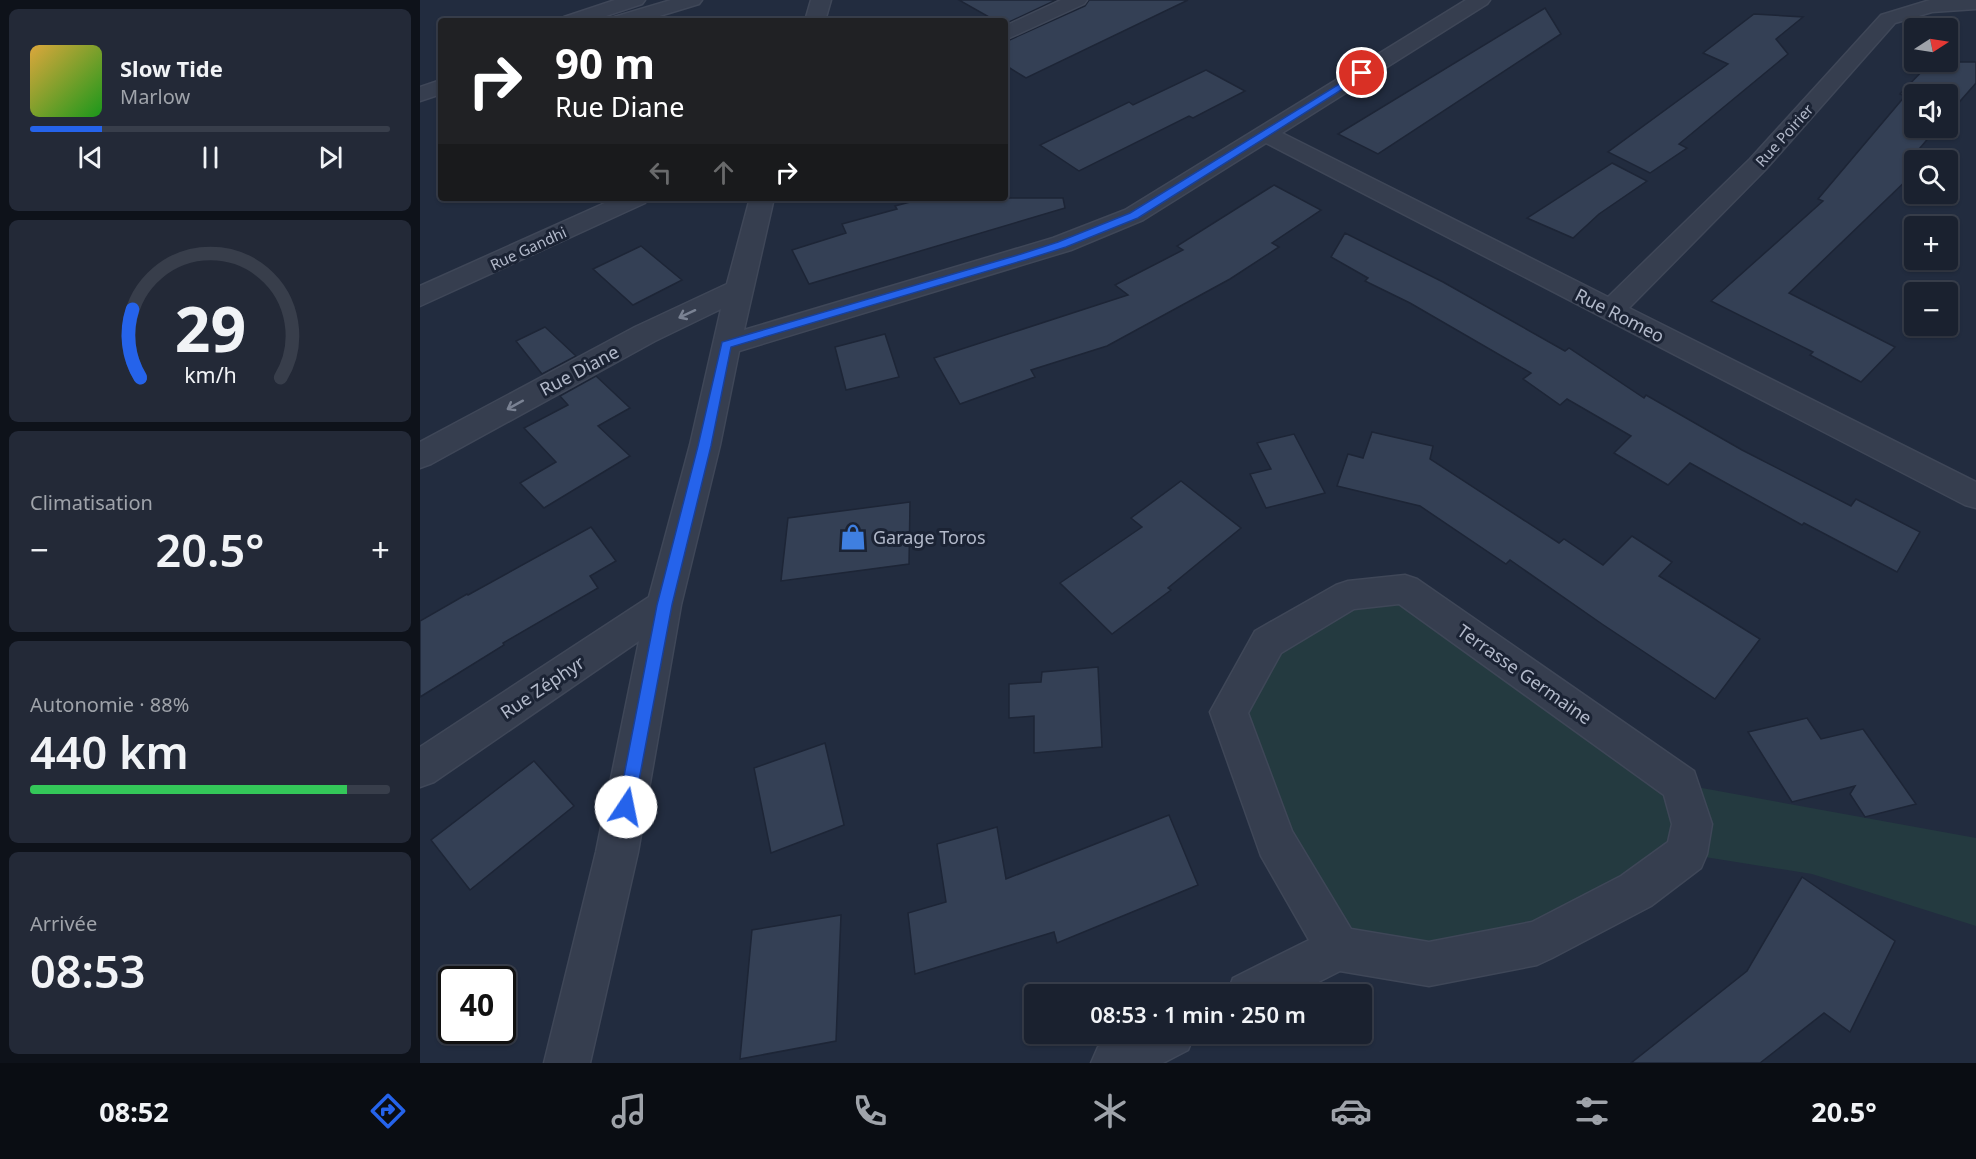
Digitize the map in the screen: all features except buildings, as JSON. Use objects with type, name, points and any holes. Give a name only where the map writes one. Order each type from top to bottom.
[{"type":"street","points":[[580,18],[635,0]]},
{"type":"street","points":[[631,18],[692,0]]},
{"type":"street","points":[[816,18],[822,0]]},
{"type":"street","points":[[1008,33],[1077,0]]},
{"type":"street","points":[[726,345],[1062,244],[1134,215],[1480,0]]},
{"type":"street","name":"Rue Poirier","points":[[1611,310],[1758,164],[1888,19],[1930,6],[1976,3]]},
{"type":"street","points":[[420,73],[438,67]]},
{"type":"street","points":[[420,94],[438,88]]},
{"type":"street","name":"Rue Romeo","points":[[1264,134],[1976,496]]},
{"type":"street","name":"Rue Gandhi","points":[[420,297],[629,201]]},
{"type":"street","points":[[567,1063],[617,852],[664,605],[705,446],[726,345],[761,201]]},
{"type":"street","name":"Rue Diane","points":[[420,456],[645,334],[740,289]]},
{"type":"street","name":"Terrasse Germaine","points":[[1405,589],[1680,784],[1692,824],[1686,854],[1636,891],[1537,944],[1429,964],[1338,949],[1275,842],[1229,712],[1268,642],[1348,596],[1405,589]]},
{"type":"street","name":"Rue Zéphyr","points":[[420,769],[664,605]]},
{"type":"street","points":[[1269,984],[1338,949]]},
{"type":"street","points":[[1114,1063],[1152,1044]]},
{"type":"green space","points":[[1405,589],[1680,784],[1976,838],[1976,926],[1812,874],[1686,854],[1537,943],[1338,949],[1229,712],[1268,642]]},
{"type":"place","name":"Garage Toros","points":[[853,537]]},
{"type":"route","points":[[626,807],[664,605],[705,446],[726,345],[968,274],[1062,244],[1134,215],[1362,73]]}]
